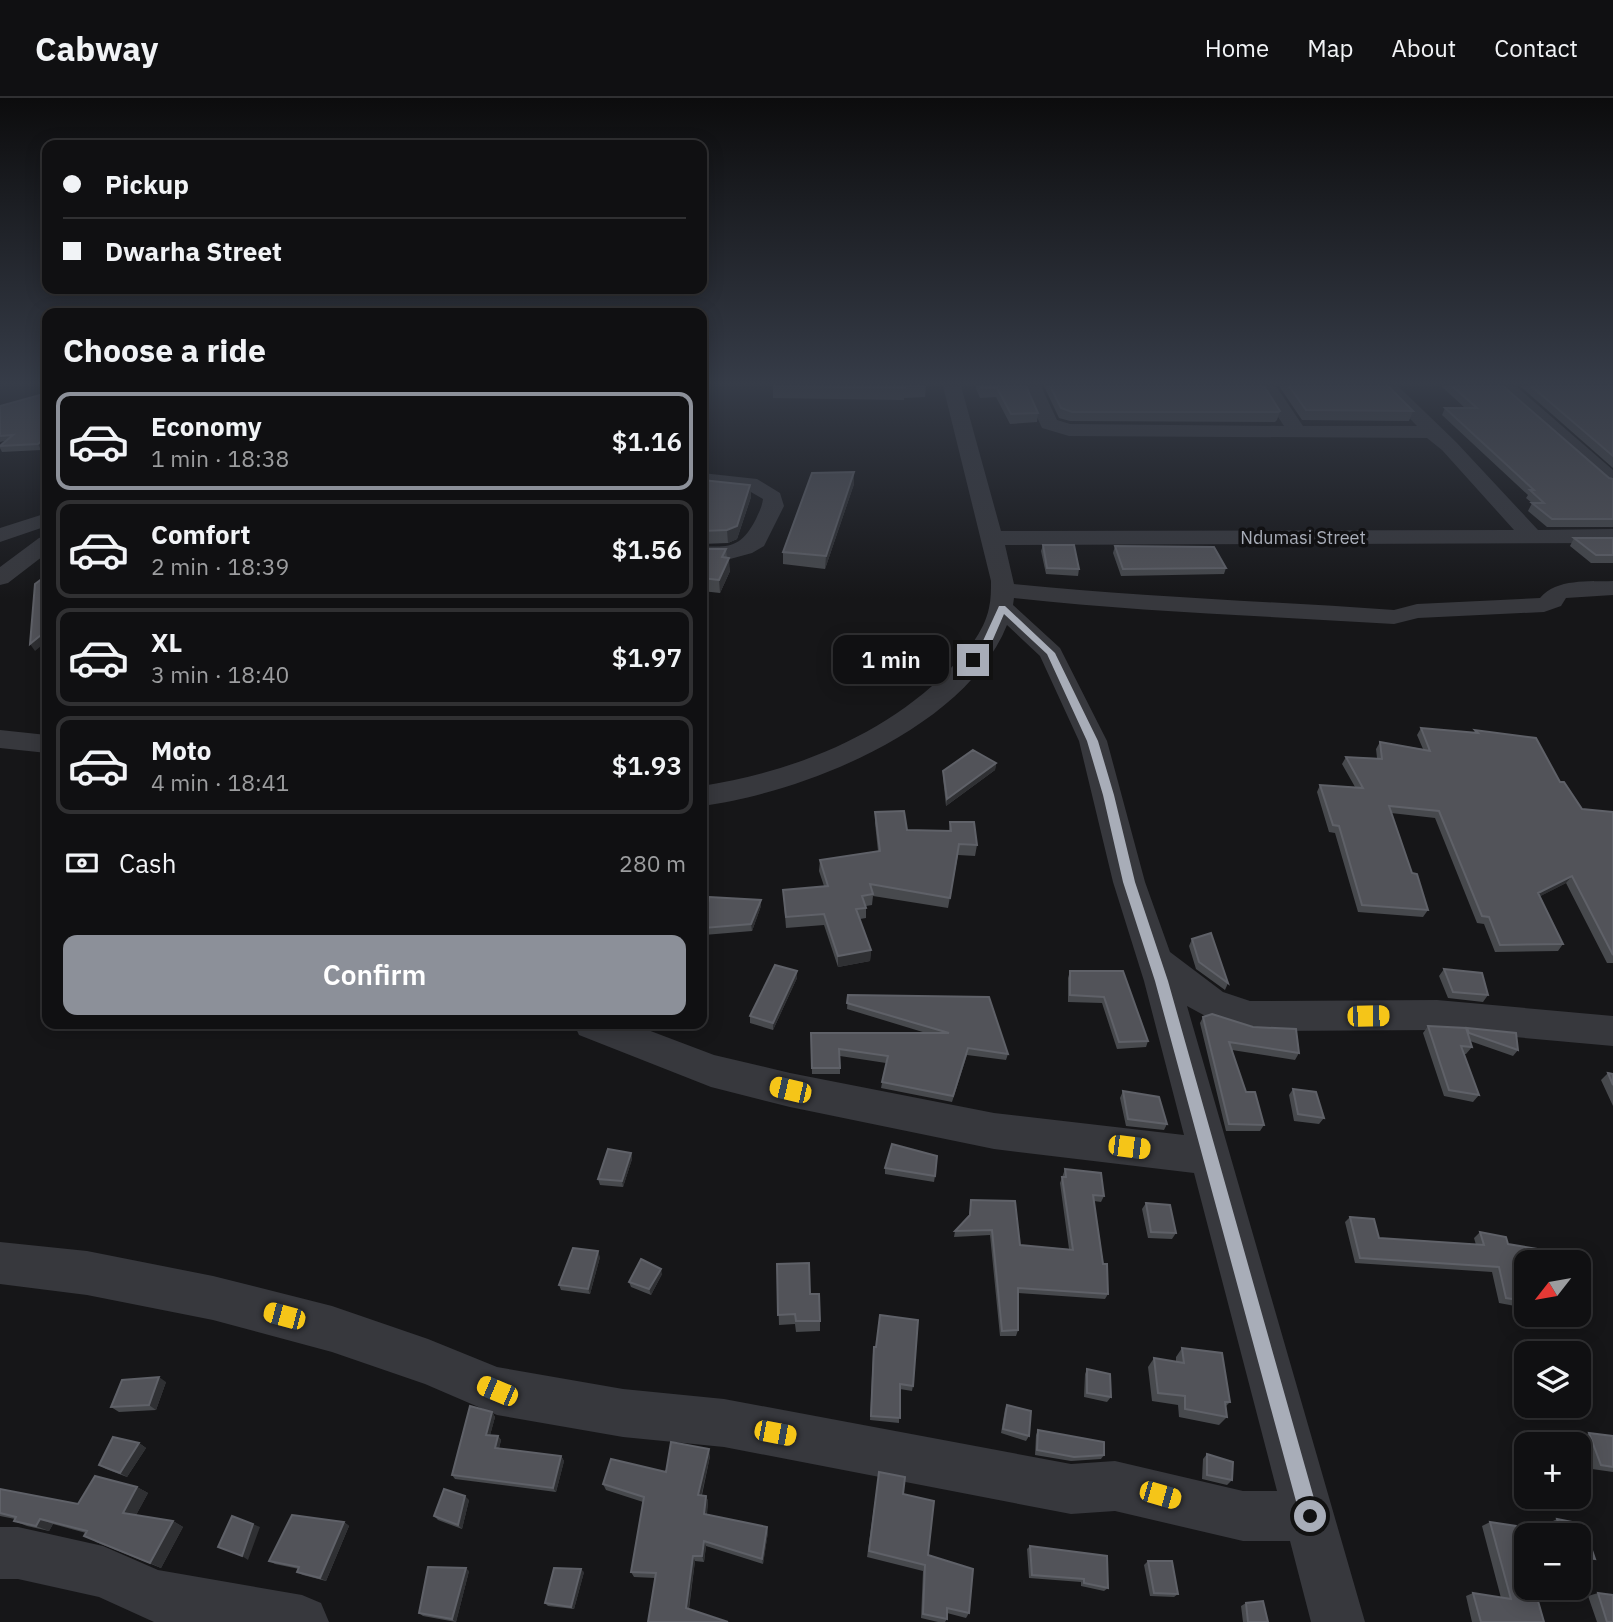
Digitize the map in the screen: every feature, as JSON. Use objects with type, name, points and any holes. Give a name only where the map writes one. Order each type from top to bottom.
[{"type":"street","points":[[707,795],[731,793],[790,776],[841,756],[896,726],[960,675],[986,644],[1003,599],[993,538],[971,457]]},
{"type":"street","points":[[1459,457],[1531,535]]},
{"type":"street","points":[[1587,457],[1613,480]]},
{"type":"street","points":[[707,479],[746,483],[766,489],[773,497],[773,506],[752,545],[734,552],[707,553]]},
{"type":"street","points":[[0,535],[42,521]]},
{"type":"street","name":"Ndumasi Street","points":[[993,538],[1613,536]]},
{"type":"street","points":[[0,578],[42,547]]},
{"type":"street","points":[[1003,599],[1175,602],[1394,617],[1417,611],[1544,605],[1553,601],[1555,594],[1613,587]]},
{"type":"street","points":[[1003,599],[1051,653],[1093,741],[1109,795],[1129,882],[1155,960],[1338,1622]]},
{"type":"street","points":[[0,739],[42,738]]},
{"type":"street","points":[[1155,960],[1204,1001],[1229,1013],[1250,1016],[1437,1015],[1613,1031]]},
{"type":"street","points":[[605,1029],[711,1071],[790,1090],[994,1131],[1210,1156]]},
{"type":"street","points":[[0,1263],[87,1273],[226,1301],[332,1329],[428,1362],[497,1391],[624,1413],[724,1423],[1071,1489],[1115,1486],[1243,1516],[1310,1516]]},
{"type":"street","points":[[0,1553],[18,1553],[103,1572],[155,1596],[302,1622]]},
{"type":"building","points":[[1498,457],[1585,457],[1613,479],[1613,519],[1552,519],[1532,503],[1544,503],[1530,490],[1534,490]]},
{"type":"building","points":[[854,472],[826,556],[783,552],[812,473]]},
{"type":"building","points":[[707,481],[750,485],[737,526],[727,530],[707,531]]},
{"type":"building","points":[[1574,538],[1613,538],[1613,555],[1596,555]]},
{"type":"building","points":[[1043,545],[1074,545],[1079,569],[1047,568]]},
{"type":"building","points":[[1115,546],[1214,547],[1226,568],[1123,569]]},
{"type":"building","points":[[707,549],[726,549],[722,557],[729,558],[719,580],[707,579]]},
{"type":"building","points":[[42,579],[42,634],[30,644],[35,584]]},
{"type":"building","points":[[1421,728],[1478,733],[1475,730],[1536,738],[1560,782],[1564,782],[1582,809],[1613,812],[1613,955],[1572,876],[1538,893],[1563,944],[1500,945],[1489,917],[1482,916],[1439,811],[1389,806],[1412,873],[1417,874],[1428,910],[1362,905],[1339,826],[1333,825],[1320,785],[1363,788],[1346,757],[1382,759],[1380,742],[1430,751]]},
{"type":"building","points":[[973,750],[996,763],[947,799],[943,771]]},
{"type":"building","points":[[904,811],[907,830],[951,831],[950,822],[974,822],[977,845],[959,844],[950,898],[870,884],[873,894],[862,896],[866,908],[856,909],[871,950],[838,956],[824,914],[786,917],[783,890],[828,886],[820,860],[880,851],[875,812]]},
{"type":"building","points":[[709,897],[761,900],[751,924],[707,928]]},
{"type":"building","points":[[1211,933],[1228,983],[1199,962],[1192,939]]},
{"type":"building","points":[[775,965],[797,971],[773,1023],[750,1016]]},
{"type":"building","points":[[1444,969],[1482,973],[1488,995],[1453,992]]},
{"type":"building","points":[[1070,971],[1123,971],[1148,1041],[1119,1042],[1104,997],[1070,995]]},
{"type":"building","points":[[848,995],[989,997],[1008,1054],[968,1048],[953,1096],[882,1082],[888,1056],[839,1049],[840,1068],[812,1068],[811,1033],[949,1033],[847,1003]]},
{"type":"building","points":[[1212,1014],[1253,1027],[1296,1029],[1299,1053],[1229,1042],[1246,1092],[1255,1092],[1264,1125],[1229,1124],[1203,1017]]},
{"type":"building","points":[[1428,1026],[1466,1028],[1472,1047],[1461,1046],[1479,1095],[1449,1090]]},
{"type":"building","points":[[1467,1028],[1516,1033],[1518,1050],[1469,1033]]},
{"type":"building","points":[[1293,1089],[1316,1092],[1324,1118],[1298,1114]]},
{"type":"building","points":[[1123,1091],[1159,1097],[1167,1124],[1128,1119]]},
{"type":"building","points":[[892,1144],[937,1156],[935,1176],[885,1168]]},
{"type":"building","points":[[608,1149],[631,1153],[622,1181],[598,1179]]},
{"type":"building","points":[[1065,1169],[1101,1173],[1104,1196],[1093,1195],[1103,1264],[1107,1264],[1108,1294],[1018,1288],[1018,1330],[1002,1331],[992,1230],[955,1231],[970,1215],[971,1200],[1015,1201],[1020,1245],[1073,1250],[1062,1177],[1066,1177]]},
{"type":"building","points":[[1146,1203],[1170,1205],[1176,1233],[1151,1232]]},
{"type":"building","points":[[1350,1217],[1374,1219],[1379,1238],[1484,1245],[1480,1232],[1506,1237],[1508,1244],[1543,1250],[1514,1250],[1514,1299],[1506,1298],[1499,1267],[1360,1258]]},
{"type":"building","points":[[573,1248],[598,1251],[588,1289],[559,1285]]},
{"type":"building","points":[[641,1259],[661,1269],[649,1289],[629,1282]]},
{"type":"building","points":[[809,1263],[810,1294],[819,1294],[820,1321],[796,1321],[795,1314],[778,1315],[777,1264]]},
{"type":"building","points":[[880,1315],[918,1320],[913,1386],[900,1384],[900,1418],[871,1416],[874,1347]]},
{"type":"building","points":[[1182,1348],[1222,1353],[1230,1402],[1225,1402],[1227,1417],[1185,1409],[1185,1396],[1158,1393],[1154,1358],[1184,1363]]},
{"type":"building","points":[[1087,1369],[1110,1374],[1111,1397],[1087,1393]]},
{"type":"building","points":[[159,1377],[149,1405],[111,1407],[122,1380]]},
{"type":"building","points":[[1007,1405],[1031,1411],[1029,1436],[1003,1429]]},
{"type":"building","points":[[470,1406],[492,1412],[486,1435],[498,1436],[495,1448],[561,1456],[553,1488],[452,1475]]},
{"type":"building","points":[[1038,1430],[1104,1442],[1104,1455],[1074,1457],[1037,1450]]},
{"type":"building","points":[[1591,1433],[1613,1436],[1613,1467],[1601,1465]]},
{"type":"building","points":[[113,1437],[139,1443],[120,1473],[99,1465]]},
{"type":"building","points":[[671,1442],[709,1449],[698,1495],[706,1496],[704,1514],[767,1527],[762,1559],[704,1541],[702,1556],[693,1556],[686,1608],[728,1622],[648,1622],[656,1573],[631,1572],[644,1497],[603,1484],[611,1459],[666,1472]]},
{"type":"building","points":[[1207,1454],[1233,1462],[1232,1480],[1207,1475]]},
{"type":"building","points":[[879,1472],[905,1477],[903,1494],[934,1501],[928,1555],[973,1569],[969,1613],[947,1608],[947,1619],[923,1614],[925,1565],[869,1551]]},
{"type":"building","points":[[95,1476],[137,1487],[123,1513],[173,1521],[150,1563],[84,1536],[87,1531],[40,1519],[36,1526],[14,1521],[16,1517],[0,1513],[0,1489],[78,1504]]},
{"type":"building","points":[[444,1489],[465,1496],[458,1525],[434,1516]]},
{"type":"building","points":[[292,1515],[344,1522],[320,1578],[297,1572],[299,1567],[269,1561]]},
{"type":"building","points":[[232,1516],[253,1524],[242,1556],[218,1547]]},
{"type":"building","points":[[1557,1519],[1578,1523],[1558,1523]]},
{"type":"building","points":[[1490,1522],[1514,1526],[1514,1600],[1538,1600],[1544,1622],[1481,1622],[1473,1593],[1511,1599]]},
{"type":"building","points":[[1030,1546],[1107,1556],[1108,1588],[1084,1583],[1084,1579],[1032,1575]]},
{"type":"building","points":[[1148,1561],[1172,1561],[1178,1594],[1154,1593]]},
{"type":"building","points":[[428,1567],[466,1568],[452,1619],[419,1613]]},
{"type":"building","points":[[554,1568],[581,1569],[571,1607],[545,1603]]},
{"type":"building","points":[[1598,1593],[1613,1595],[1613,1622],[1607,1622]]},
{"type":"building","points":[[1263,1601],[1268,1622],[1248,1622],[1246,1603]]},
{"type":"route","points":[[973,660],[986,644],[1002,608],[1051,653],[1093,741],[1109,795],[1129,882],[1162,981],[1310,1516]]}]
